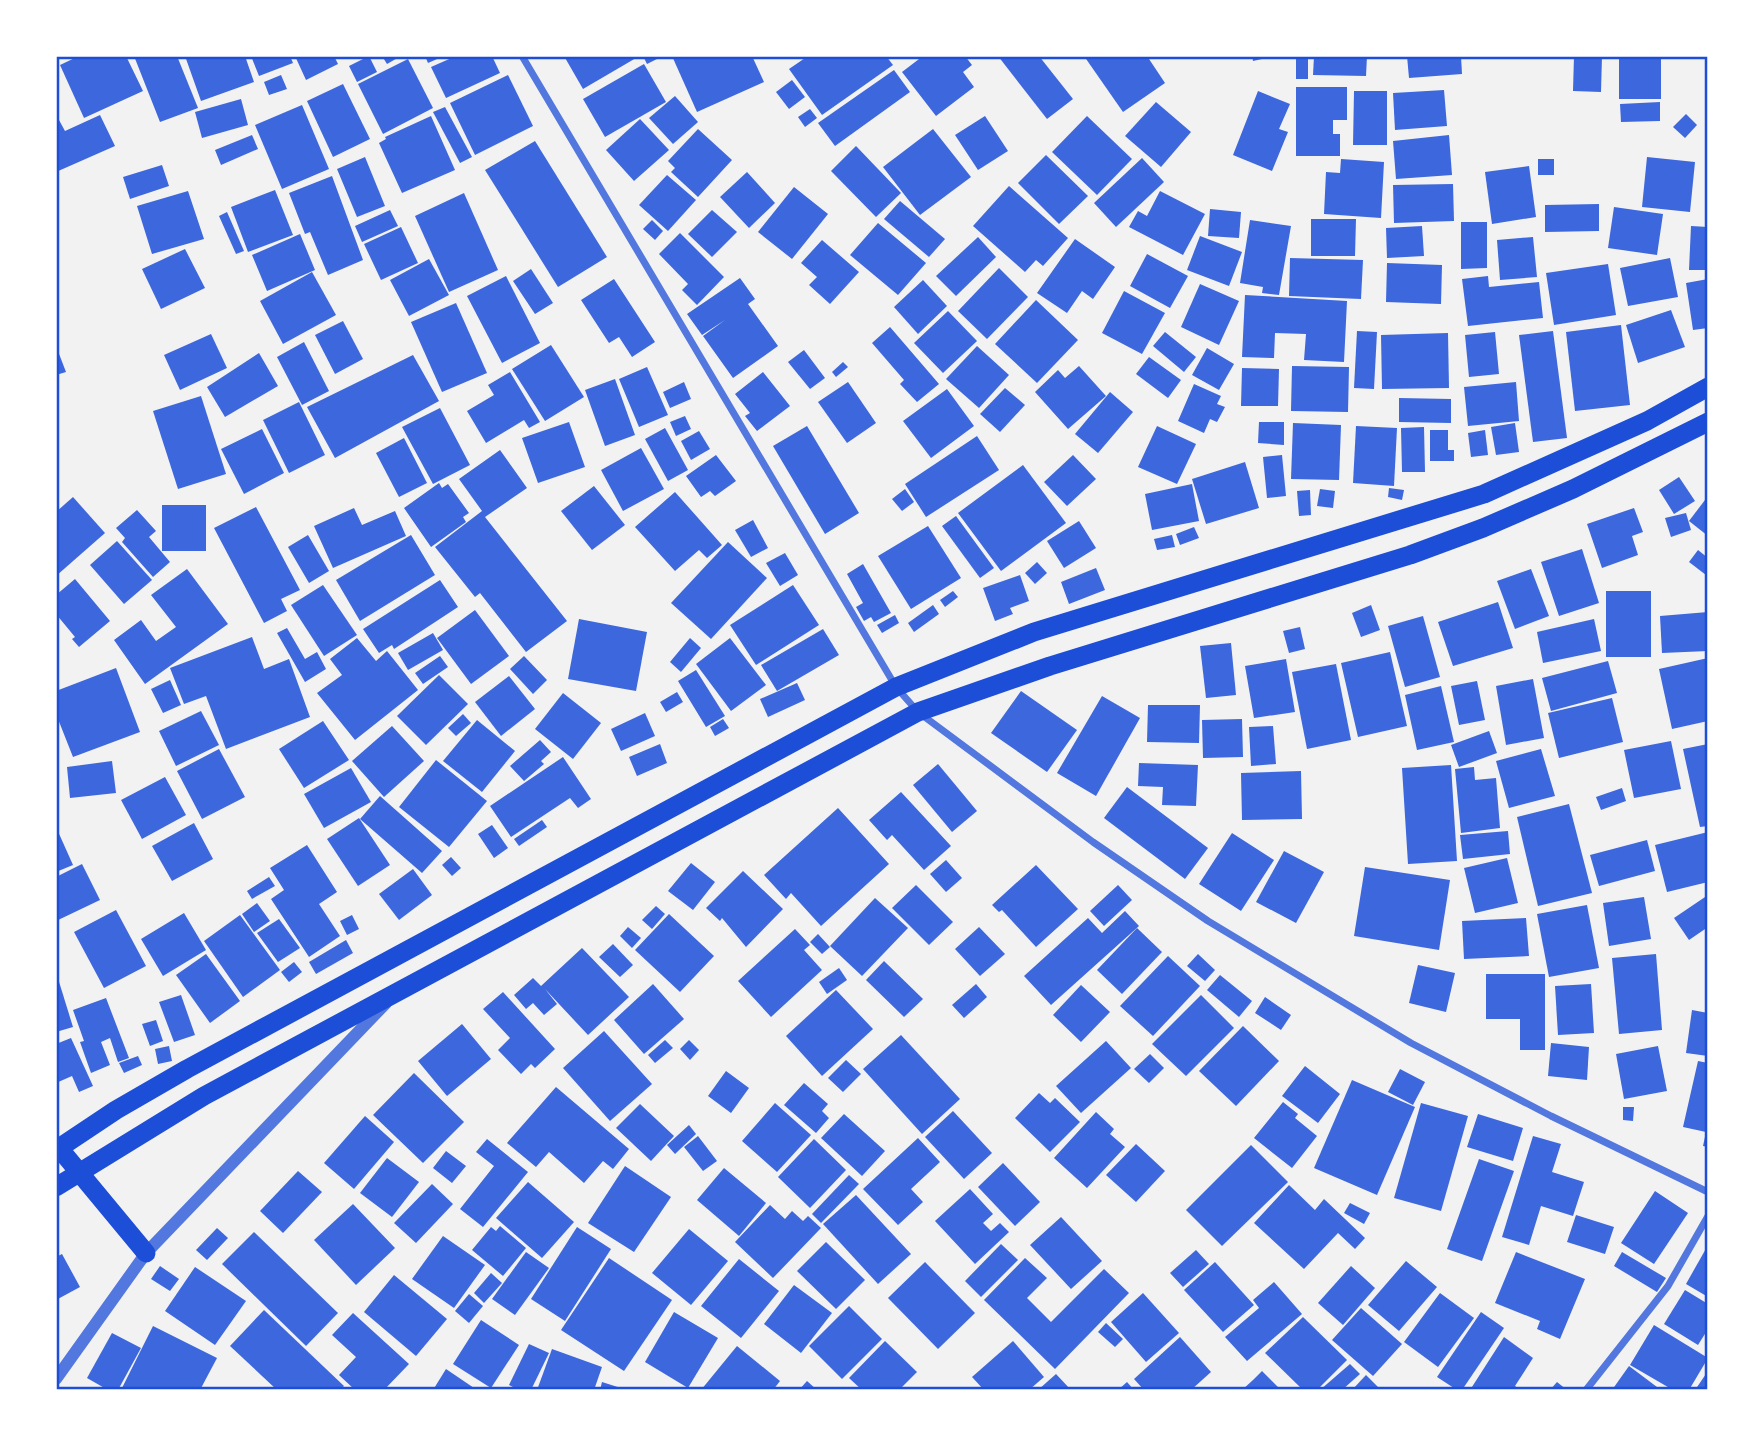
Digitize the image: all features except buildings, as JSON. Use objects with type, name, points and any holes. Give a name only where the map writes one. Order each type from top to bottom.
[{"type":"highway","points":[[146,1253],[58,1149],[187,1069],[896,687],[1034,632],[1484,494],[1635,427],[1708,387]]},
{"type":"highway","points":[[56,1187],[204,1096],[918,712],[1050,666],[1410,555],[1471,533],[1573,489],[1708,422]]},
{"type":"street","points":[[522,56],[896,687],[918,712],[1093,842],[1208,921],[1411,1043],[1551,1116],[1708,1192]]},
{"type":"street","points":[[56,1379],[146,1253],[398,990]]},
{"type":"street","points":[[1586,1390],[1668,1286],[1708,1216]]}]
